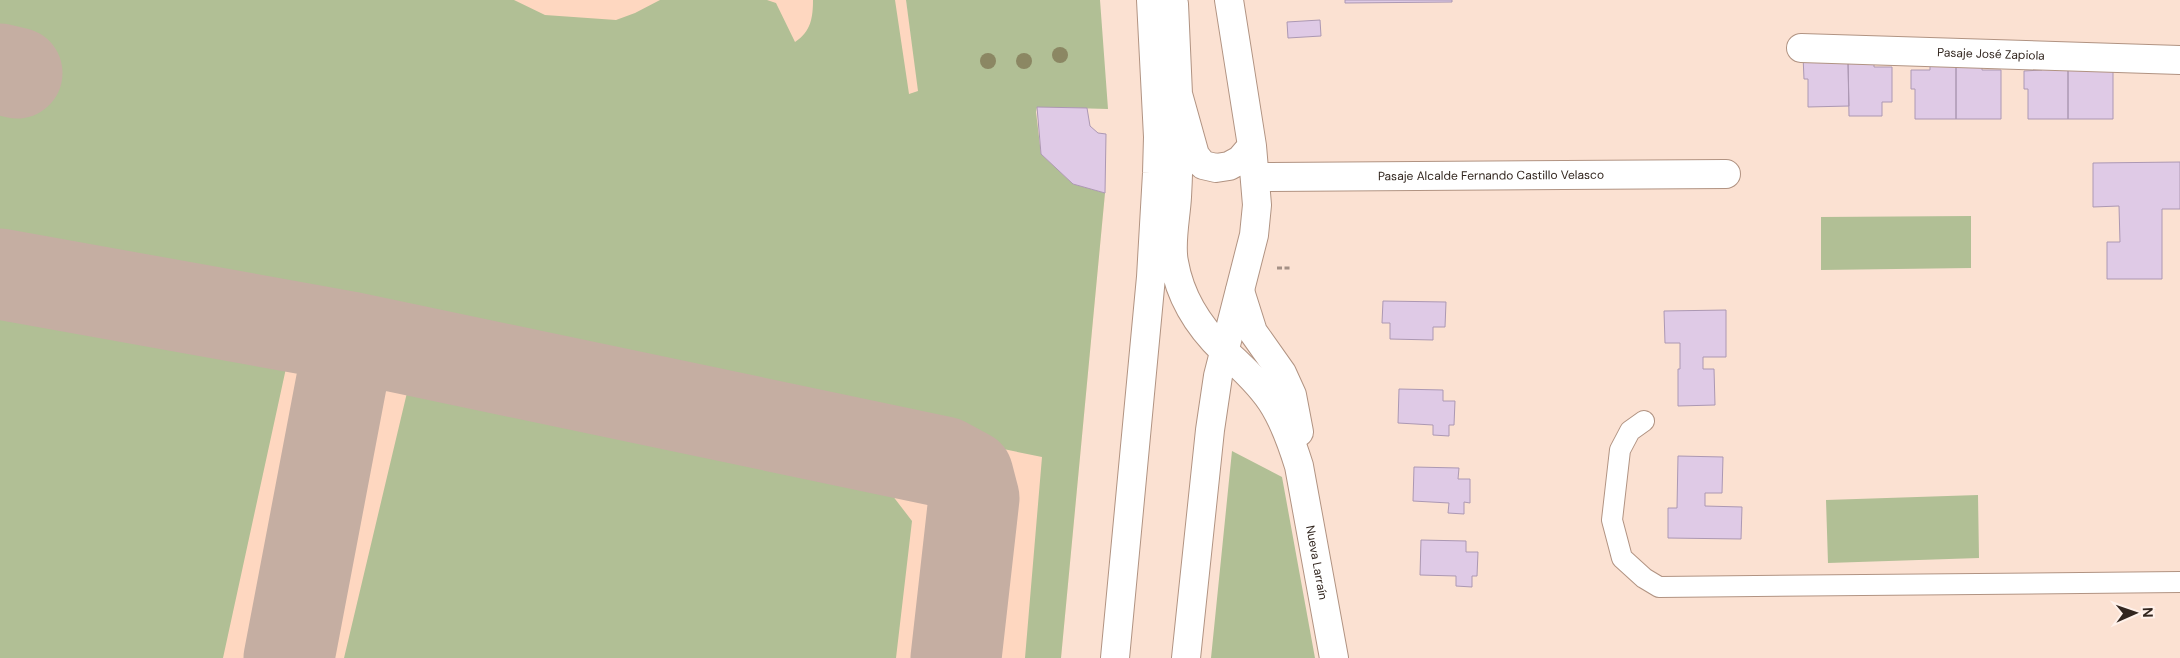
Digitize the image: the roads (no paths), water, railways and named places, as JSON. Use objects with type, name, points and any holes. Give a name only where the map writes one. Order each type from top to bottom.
[{"type":"main road","points":[[1115,658],[1151,277],[1158,137],[1151,0]]},
{"type":"main road","points":[[1172,0],[1174,4],[1178,94],[1195,155],[1203,164],[1216,168],[1229,166],[1240,160],[1252,146]]},
{"type":"main road","points":[[1186,658],[1210,430],[1224,351],[1254,235],[1257,205],[1252,146],[1228,6]]},
{"type":"main road","name":"Pasaje José Zapiola","points":[[1801,48],[2180,60]]},
{"type":"main road","name":"Nueva Larraín","points":[[1178,94],[1178,177],[1173,260],[1190,307],[1209,336],[1252,376],[1275,405],[1290,436],[1299,466],[1334,658]]},
{"type":"main road","name":"Pasaje Alcalde Fernando Castillo Velasco","points":[[1256,177],[1726,174]]},
{"type":"main road","name":"Nueva Larraín","points":[[1240,290],[1253,332],[1282,373],[1292,395],[1299,428],[1299,466]]},
{"type":"lane","points":[[1644,420],[1630,431],[1620,450],[1612,520],[1622,558],[1644,578],[1659,587],[2180,582]]}]
